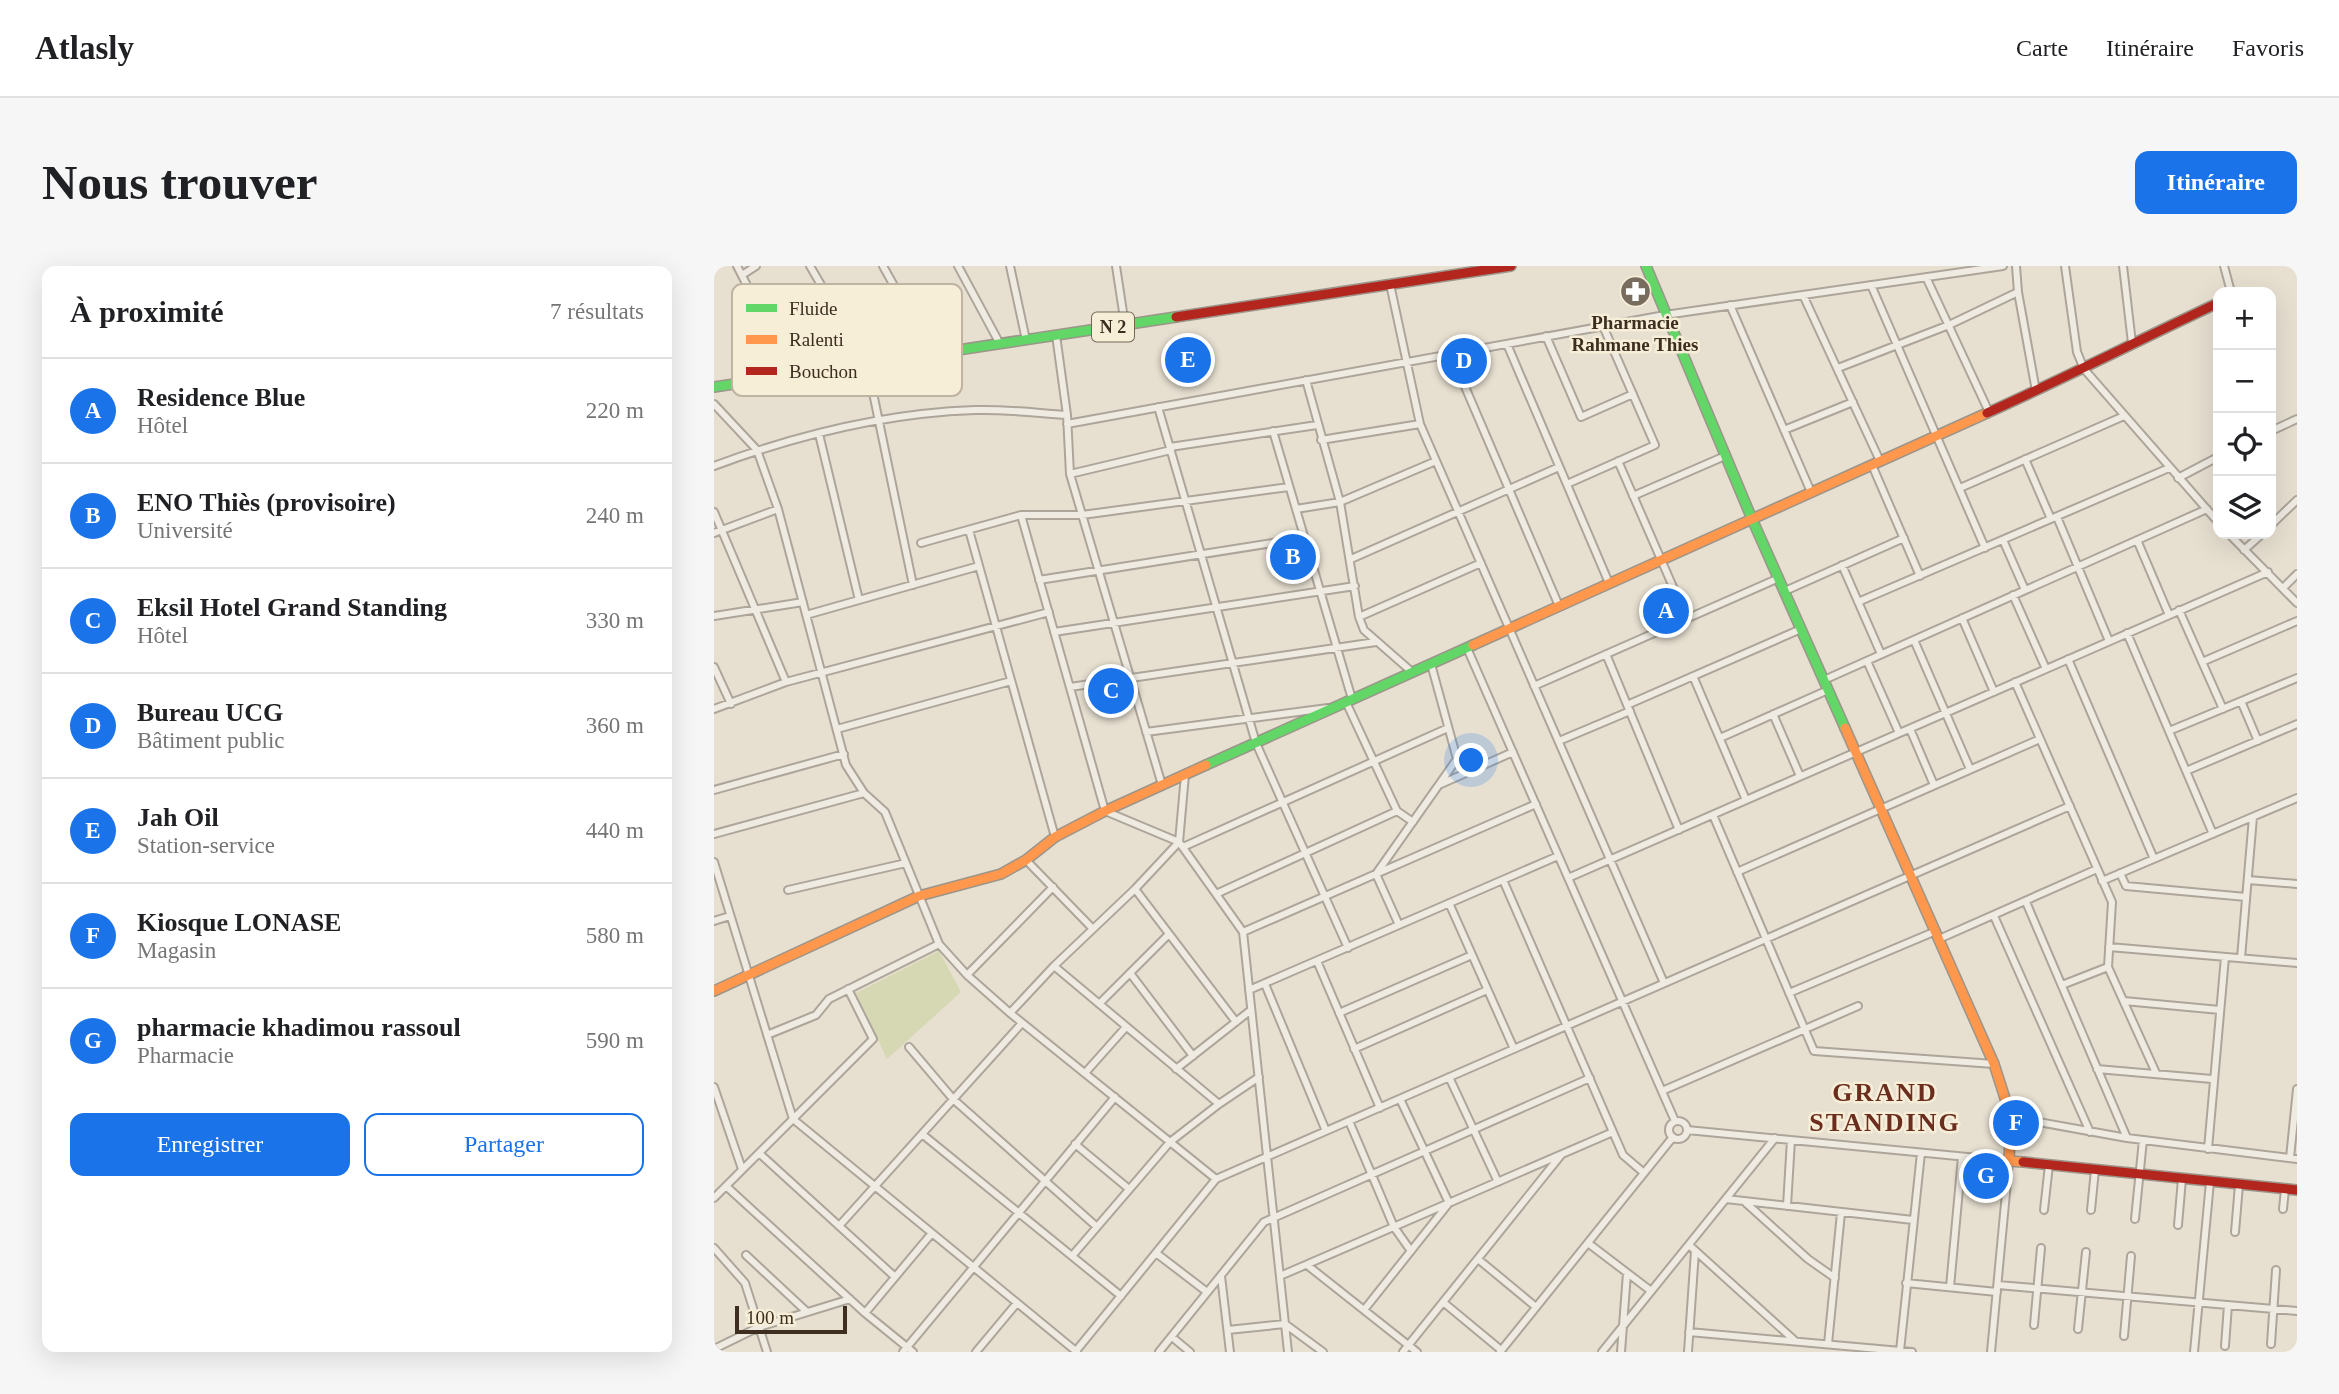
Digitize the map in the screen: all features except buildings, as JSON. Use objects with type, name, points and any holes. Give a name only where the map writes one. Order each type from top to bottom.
[{"type":"main road","name":"N 2","points":[[962,350],[1511,266]]},
{"type":"main road","points":[[1640,266],[1651,282]]},
{"type":"main road","points":[[1646,266],[1752,519],[1994,1065],[2011,1117],[2009,1161],[2297,1190]]},
{"type":"main road","points":[[714,991],[919,896],[1001,874],[1026,860],[1055,837],[1105,811],[2036,391],[2213,305]]},
{"type":"main road","name":"N 2","points":[[714,387],[732,384]]},
{"type":"street","points":[[737,266],[747,284]]},
{"type":"street","points":[[742,275],[756,266]]},
{"type":"street","points":[[810,266],[820,284]]},
{"type":"street","points":[[883,266],[893,284]]},
{"type":"street","points":[[958,266],[1000,344]]},
{"type":"street","points":[[1010,266],[1026,340]]},
{"type":"street","points":[[1116,266],[1125,325]]},
{"type":"street","points":[[1067,424],[1665,315],[2003,266]]},
{"type":"street","points":[[2016,266],[2018,292],[2036,391]]},
{"type":"street","points":[[2065,266],[2077,352],[2084,369],[2213,516]]},
{"type":"street","points":[[2123,266],[2132,343]]},
{"type":"street","points":[[2224,266],[2230,287]]},
{"type":"street","points":[[1926,277],[1989,412]]},
{"type":"street","points":[[1390,284],[1420,424],[1664,984]]},
{"type":"street","points":[[1871,285],[1985,548]]},
{"type":"street","points":[[1838,368],[1949,326],[2018,292]]},
{"type":"street","points":[[1803,295],[1853,402],[1920,576]]},
{"type":"street","points":[[1730,305],[1811,492]]},
{"type":"street","points":[[1567,484],[1655,445],[1603,326]]},
{"type":"street","points":[[1056,335],[1067,415],[1070,474],[1162,785]]},
{"type":"street","points":[[1546,336],[1581,417],[1633,394]]},
{"type":"street","points":[[1507,344],[1609,583]]},
{"type":"street","points":[[1451,354],[1559,606]]},
{"type":"street","points":[[1306,380],[1340,502],[1359,617],[1364,630],[1412,673]]},
{"type":"street","points":[[873,396],[913,585]]},
{"type":"street","points":[[1784,430],[1853,402]]},
{"type":"street","points":[[716,406],[757,450],[778,509],[846,765],[864,793],[885,812],[939,944],[967,975],[1010,1013],[1216,1179]]},
{"type":"street","points":[[1158,407],[1256,743],[1348,948]]},
{"type":"street","points":[[714,466],[757,450],[878,419],[974,410],[1067,415]]},
{"type":"street","points":[[1959,488],[2124,416]]},
{"type":"street","points":[[2276,429],[2297,419]]},
{"type":"street","points":[[1321,440],[1420,424]]},
{"type":"street","points":[[1070,474],[1170,448],[1317,425]]},
{"type":"street","points":[[1273,431],[1337,647],[1349,701],[1397,811],[1413,822]]},
{"type":"street","points":[[819,434],[859,600]]},
{"type":"street","points":[[1633,496],[1725,456]]},
{"type":"street","points":[[2025,459],[2078,567],[2109,641]]},
{"type":"street","points":[[2178,478],[2213,460]]},
{"type":"street","points":[[1296,509],[1340,502],[1436,461]]},
{"type":"street","points":[[1618,461],[1687,619]]},
{"type":"street","points":[[1351,559],[1559,467]]},
{"type":"street","points":[[1858,602],[2169,468]]},
{"type":"street","points":[[921,543],[1021,515],[1082,515],[1289,486]]},
{"type":"street","points":[[2276,520],[2297,500]]},
{"type":"street","points":[[718,531],[778,509]]},
{"type":"street","points":[[1824,680],[2207,509]]},
{"type":"street","points":[[714,512],[718,531],[786,682]]},
{"type":"street","points":[[1021,515],[1105,811],[1181,845],[1243,932],[1288,1352]]},
{"type":"street","points":[[969,530],[1055,837]]},
{"type":"street","points":[[1039,580],[1304,538]]},
{"type":"street","points":[[1785,591],[1904,538]]},
{"type":"street","points":[[2234,539],[2297,603]]},
{"type":"street","points":[[2244,550],[2256,539]]},
{"type":"street","points":[[2003,540],[2025,590]]},
{"type":"street","points":[[2137,540],[2169,615]]},
{"type":"street","points":[[1359,617],[1481,563]]},
{"type":"street","points":[[1842,565],[1881,654]]},
{"type":"street","points":[[806,615],[979,566]]},
{"type":"street","points":[[1568,878],[2268,572]]},
{"type":"street","points":[[2283,588],[2297,575]]},
{"type":"street","points":[[1534,686],[1779,579]]},
{"type":"street","points":[[1054,632],[1355,586]]},
{"type":"street","points":[[2013,595],[2046,669]]},
{"type":"street","points":[[714,616],[803,601]]},
{"type":"street","points":[[2179,610],[2223,709]]},
{"type":"street","points":[[714,709],[786,682],[1049,612]]},
{"type":"street","points":[[1962,618],[1994,692]]},
{"type":"street","points":[[2202,662],[2297,621]]},
{"type":"street","points":[[1559,741],[1693,676],[1801,629]]},
{"type":"street","points":[[2127,633],[2213,834]]},
{"type":"street","points":[[1914,640],[1970,769]]},
{"type":"street","points":[[1070,687],[1376,642]]},
{"type":"street","points":[[1467,648],[1675,1121]]},
{"type":"street","points":[[1606,654],[1679,830]]},
{"type":"street","points":[[2067,659],[2154,859]]},
{"type":"street","points":[[1867,661],[1899,733]]},
{"type":"street","points":[[1376,874],[1457,760],[1431,664]]},
{"type":"street","points":[[714,667],[732,704]]},
{"type":"street","points":[[1693,676],[1746,800]]},
{"type":"street","points":[[2169,731],[2297,678]]},
{"type":"street","points":[[837,729],[1011,681]]},
{"type":"street","points":[[2015,682],[2112,902],[2108,967],[2156,1073]]},
{"type":"street","points":[[1720,738],[1828,690]]},
{"type":"street","points":[[2241,701],[2258,741]]},
{"type":"street","points":[[1146,732],[1335,707]]},
{"type":"street","points":[[1773,714],[1800,776]]},
{"type":"street","points":[[2186,771],[2297,724]]},
{"type":"street","points":[[1010,1013],[1054,966],[1181,845],[1283,803],[1448,728]]},
{"type":"street","points":[[1909,729],[1934,785]]},
{"type":"street","points":[[1737,872],[2040,739]]},
{"type":"street","points":[[1439,785],[1513,752]]},
{"type":"street","points":[[714,790],[844,754]]},
{"type":"street","points":[[1181,845],[1185,775]]},
{"type":"street","points":[[714,834],[864,793]]},
{"type":"street","points":[[2102,881],[2297,798]]},
{"type":"street","points":[[1243,932],[1536,804]]},
{"type":"street","points":[[714,862],[793,1119],[1077,1352],[1216,1179],[2070,806]]},
{"type":"street","points":[[1216,894],[1397,811]]},
{"type":"street","points":[[1713,815],[1814,1051],[1994,1065]]},
{"type":"street","points":[[2241,958],[2253,817]]},
{"type":"street","points":[[1249,990],[1558,856]]},
{"type":"street","points":[[1026,860],[1093,929]]},
{"type":"street","points":[[788,890],[906,863]]},
{"type":"street","points":[[1789,993],[1994,916],[2097,869]]},
{"type":"street","points":[[2120,873],[2126,886],[2246,897]]},
{"type":"street","points":[[1376,874],[1399,925]]},
{"type":"street","points":[[1503,880],[1623,1155],[1644,1173]]},
{"type":"street","points":[[2248,880],[2297,884]]},
{"type":"street","points":[[967,975],[1053,887]]},
{"type":"street","points":[[1135,889],[1236,1023]]},
{"type":"street","points":[[2026,901],[2127,1138]]},
{"type":"street","points":[[1449,904],[1514,1049]]},
{"type":"street","points":[[714,921],[730,916]]},
{"type":"street","points":[[1994,916],[2090,1132]]},
{"type":"street","points":[[1099,1004],[1169,934]]},
{"type":"street","points":[[767,1035],[816,1015],[829,999],[939,944]]},
{"type":"street","points":[[2109,947],[2297,963]]},
{"type":"street","points":[[1339,1013],[1472,955]]},
{"type":"street","points":[[2208,1149],[2225,957]]},
{"type":"street","points":[[1317,961],[1380,1108]]},
{"type":"street","points":[[1054,966],[1219,1104]]},
{"type":"street","points":[[2062,985],[2108,967]]},
{"type":"street","points":[[1130,973],[1193,1056]]},
{"type":"street","points":[[1265,984],[1326,1131]]},
{"type":"street","points":[[714,1198],[873,1038],[848,989]]},
{"type":"street","points":[[1354,1049],[1488,990]]},
{"type":"street","points":[[2124,1002],[2220,1010]]},
{"type":"street","points":[[1661,1091],[1858,1006]]},
{"type":"street","points":[[1176,1069],[1251,1010]]},
{"type":"street","points":[[839,1226],[1022,1023]]},
{"type":"street","points":[[1085,1073],[1126,1027]]},
{"type":"street","points":[[909,1047],[953,1099],[1097,1227]]},
{"type":"street","points":[[2097,1069],[2213,1079]]},
{"type":"street","points":[[1072,1256],[1170,1142],[1259,1077]]},
{"type":"street","points":[[1450,1077],[1497,1182]]},
{"type":"street","points":[[1159,1352],[1264,1223],[1590,1078]]},
{"type":"street","points":[[714,1087],[742,1170]]},
{"type":"street","points":[[2011,1117],[2127,1138],[2294,1158],[2297,1089]]},
{"type":"street","points":[[726,1186],[908,1351],[1115,1097]]},
{"type":"street","points":[[1400,1099],[1449,1203]]},
{"type":"street","points":[[1349,1121],[1394,1227],[1411,1251]]},
{"type":"street","points":[[1675,1121],[1684,1122],[1687,1130]]},
{"type":"street","points":[[1673,1138],[1669,1129],[1675,1121]]},
{"type":"street","points":[[1673,1138],[1682,1138],[1687,1130]]},
{"type":"street","points":[[1687,1130],[2009,1161],[1992,1352]]},
{"type":"street","points":[[1280,1276],[1613,1132]]},
{"type":"street","points":[[922,1134],[1121,1296]]},
{"type":"street","points":[[1443,1302],[1501,1351],[1673,1138]]},
{"type":"street","points":[[1602,1352],[1775,1138]]},
{"type":"street","points":[[1787,1206],[1791,1140]]},
{"type":"street","points":[[2135,1219],[2143,1140]]},
{"type":"street","points":[[1075,1144],[1129,1189]]},
{"type":"street","points":[[759,1153],[894,1276]]},
{"type":"street","points":[[1900,1351],[1921,1153]]},
{"type":"street","points":[[1403,1352],[1563,1154]]},
{"type":"street","points":[[1950,1287],[1962,1157]]},
{"type":"street","points":[[2044,1210],[2049,1165]]},
{"type":"street","points":[[2091,1210],[2095,1170]]},
{"type":"street","points":[[2178,1225],[2182,1179]]},
{"type":"street","points":[[2194,1352],[2210,1182]]},
{"type":"street","points":[[2235,1232],[2239,1185]]},
{"type":"street","points":[[2283,1209],[2285,1189]]},
{"type":"street","points":[[1726,1199],[1913,1220]]},
{"type":"street","points":[[1745,1201],[1808,1259],[1835,1278]]},
{"type":"street","points":[[1364,1310],[1449,1203]]},
{"type":"street","points":[[1828,1344],[1841,1213]]},
{"type":"street","points":[[865,1313],[932,1233]]},
{"type":"street","points":[[1588,1243],[1651,1291]]},
{"type":"street","points":[[1689,1245],[1796,1341]]},
{"type":"street","points":[[714,1248],[745,1283],[767,1352]]},
{"type":"street","points":[[2034,1325],[2041,1248]]},
{"type":"street","points":[[1688,1352],[1695,1251]]},
{"type":"street","points":[[2078,1329],[2086,1252]]},
{"type":"street","points":[[1156,1253],[1208,1292]]},
{"type":"street","points":[[746,1255],[807,1312]]},
{"type":"street","points":[[2124,1336],[2131,1256]]},
{"type":"street","points":[[1478,1259],[1536,1307]]},
{"type":"street","points":[[1307,1265],[1417,1352]]},
{"type":"street","points":[[2271,1344],[2276,1270]]},
{"type":"street","points":[[1621,1352],[1627,1273]]},
{"type":"street","points":[[1221,1276],[1230,1352]]},
{"type":"street","points":[[1906,1283],[1950,1287],[2038,1288],[2297,1311]]},
{"type":"street","points":[[714,1349],[759,1327],[850,1299]]},
{"type":"street","points":[[976,1352],[1017,1303]]},
{"type":"street","points":[[2225,1346],[2228,1305]]},
{"type":"street","points":[[1228,1330],[1285,1324],[1323,1352]]},
{"type":"street","points":[[1689,1332],[1912,1352]]},
{"type":"street","points":[[1172,1337],[1190,1352]]},
{"type":"street","points":[[1815,1352],[1816,1343]]},
{"type":"green space","points":[[939,951],[961,992],[887,1059],[856,993]]},
{"type":"traffic: fast","points":[[1646,266],[1752,519],[1845,728]]},
{"type":"traffic: fast","points":[[962,349],[1176,317]]},
{"type":"traffic: fast","points":[[714,387],[732,384]]},
{"type":"traffic: fast","points":[[1206,765],[1473,645]]},
{"type":"traffic: slow","points":[[1473,645],[1987,413]]},
{"type":"traffic: slow","points":[[1845,728],[1994,1064],[2011,1117],[2009,1161],[2023,1162]]},
{"type":"traffic: slow","points":[[714,991],[919,896],[1001,874],[1026,860],[1055,837],[1206,765]]},
{"type":"traffic: jam","points":[[1176,317],[1511,266]]},
{"type":"traffic: jam","points":[[1987,413],[2213,305]]},
{"type":"traffic: jam","points":[[2023,1162],[2297,1190]]},
{"type":"place","name":"Pharmacie Rahmane Thies","points":[[1635,291]]},
{"type":"place","name":"Jah Oil","points":[[1188,360]]},
{"type":"place","name":"Bureau UCG","points":[[1464,361]]},
{"type":"place","name":"ENO Thiès (provisoire)","points":[[1293,557]]},
{"type":"place","name":"Residence Blue","points":[[1666,611]]},
{"type":"place","name":"Eksil Hotel Grand Standing","points":[[1111,691]]},
{"type":"place","name":"Kiosque LONASE","points":[[2016,1123]]},
{"type":"place","name":"pharmacie khadimou rassoul","points":[[1986,1176]]},
{"type":"district","name":"GRAND STANDING","points":[[1885,1107]]}]
